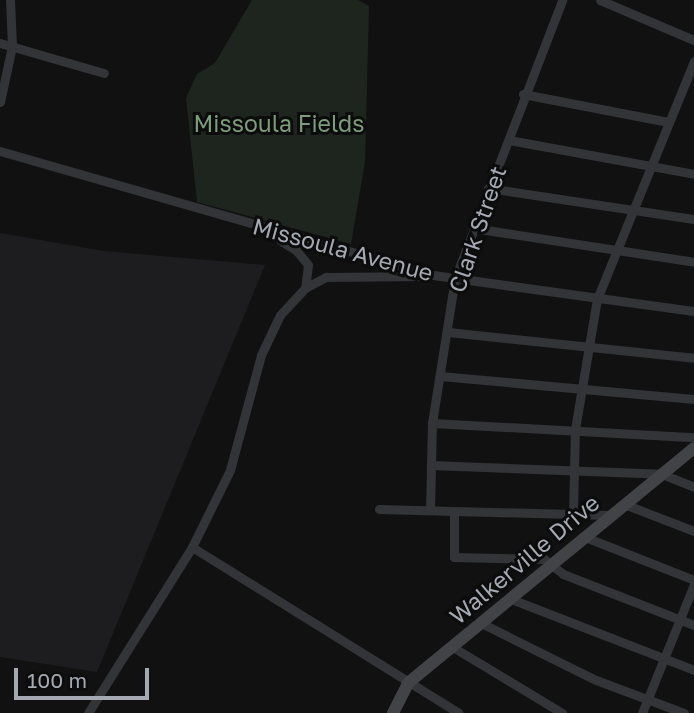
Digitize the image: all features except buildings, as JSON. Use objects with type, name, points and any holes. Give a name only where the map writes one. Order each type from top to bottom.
[{"type":"street","points":[[0,102],[12,46],[10,0]]},
{"type":"street","name":"Clark Street","points":[[430,510],[432,423],[455,278],[509,140],[523,94],[562,0]]},
{"type":"street","points":[[600,0],[694,40]]},
{"type":"street","points":[[0,43],[104,73]]},
{"type":"street","points":[[573,514],[575,429],[597,299],[648,165],[694,61]]},
{"type":"street","points":[[523,94],[668,122]]},
{"type":"street","points":[[509,140],[694,174]]},
{"type":"street","name":"Missoula Avenue","points":[[0,151],[259,228],[433,275],[694,311]]},
{"type":"street","points":[[488,188],[694,219]]},
{"type":"street","points":[[259,228],[296,250],[308,265],[305,288]]},
{"type":"street","points":[[473,228],[694,262]]},
{"type":"street","points":[[88,713],[192,547],[230,470],[268,336],[305,288],[326,277],[351,274],[433,275]]},
{"type":"street","points":[[448,332],[694,358]]},
{"type":"street","points":[[440,376],[694,399]]},
{"type":"street","points":[[432,423],[694,436]]},
{"type":"street","name":"Walkerville Drive","points":[[393,713],[408,682],[694,448]]},
{"type":"street","points":[[431,465],[662,474],[694,487]]},
{"type":"street","points":[[624,503],[694,531]]},
{"type":"street","points":[[379,509],[609,515]]},
{"type":"street","points":[[454,511],[454,557],[541,558],[563,574],[694,625]]},
{"type":"street","points":[[585,537],[694,582],[642,713]]},
{"type":"street","points":[[192,547],[459,713]]},
{"type":"street","points":[[511,599],[663,661],[694,670]]},
{"type":"street","points":[[481,623],[647,702],[684,713]]},
{"type":"street","points":[[451,646],[562,713]]},
{"type":"shaded area","points":[[0,233],[104,251],[265,265],[97,672],[0,657]]},
{"type":"green space","name":"Missoula Fields","points":[[252,0],[358,0],[369,6],[365,162],[351,244],[197,202],[186,98],[197,74],[215,63]]}]
